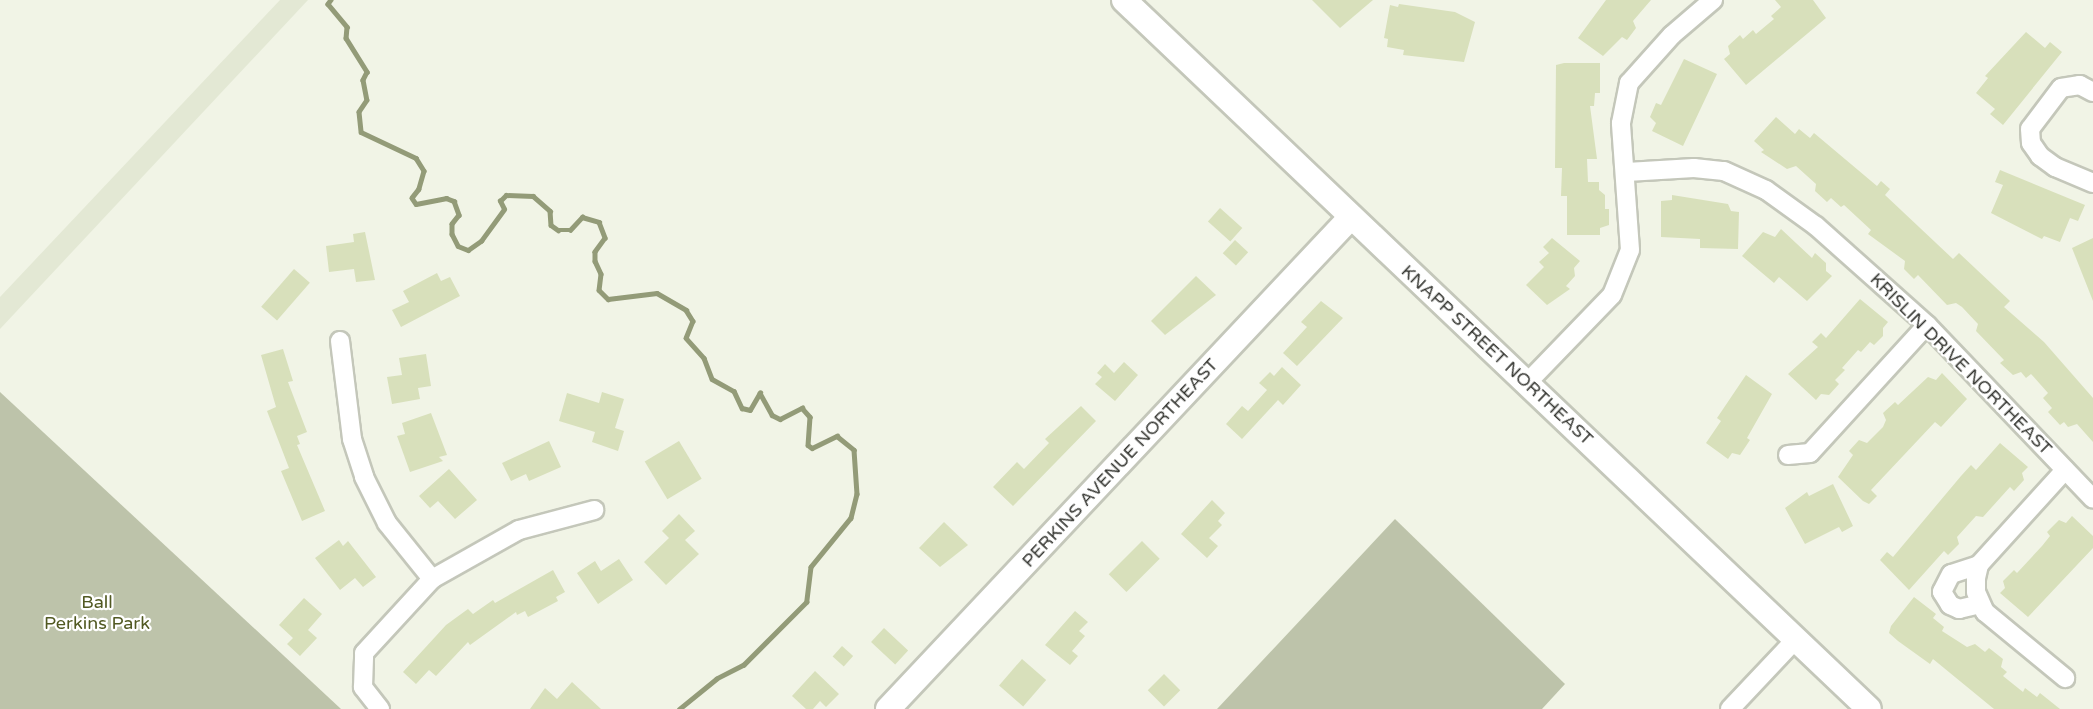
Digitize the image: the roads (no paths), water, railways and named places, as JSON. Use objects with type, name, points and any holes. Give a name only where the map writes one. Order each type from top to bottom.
[{"type":"main road","name":"KNAPP STREET NORTHEAST","points":[[1128,1],[1351,217],[1869,709]]},
{"type":"main road","name":"PERKINS AVENUE NORTHEAST","points":[[888,709],[1351,217]]},
{"type":"street","points":[[1527,383],[1612,295],[1630,250],[1627,172],[1622,123],[1629,83],[1662,45],[1713,0]]},
{"type":"street","points":[[2093,92],[2080,85],[2061,88],[2030,129],[2031,143],[2040,156],[2055,168],[2093,183]]},
{"type":"street","name":"KRISLIN DRIVE NORTHEAST","points":[[1627,172],[1694,168],[1744,178],[1816,226],[1927,325],[2093,499]]},
{"type":"street","points":[[1788,455],[1810,453],[1927,325]]},
{"type":"street","points":[[340,341],[352,440],[364,477],[387,524],[432,579]]},
{"type":"street","points":[[2065,470],[1979,565],[1976,578],[1980,604],[1993,620],[2065,678]]},
{"type":"street","points":[[380,709],[367,695],[361,670],[369,645],[432,579],[519,530],[594,510]]},
{"type":"street","points":[[1979,565],[1951,574],[1942,592],[1950,605],[1959,609],[1980,604]]},
{"type":"street","points":[[1730,709],[1796,639]]},
{"type":"waterway","points":[[331,0],[328,4],[347,27],[346,38],[367,72],[363,80],[367,100],[359,112],[361,132],[416,158],[424,171],[419,189],[412,198],[416,204],[446,198],[454,201],[459,215],[452,224],[452,234],[458,246],[468,250],[481,241],[504,209],[500,201],[506,195],[533,196],[550,211],[551,225],[558,230],[570,230],[582,217],[599,222],[605,238],[595,252],[595,261],[601,274],[599,290],[608,299],[657,293],[686,310],[693,321],[686,338],[704,358],[712,379],[734,391],[742,408],[750,410],[760,393],[772,415],[780,419],[802,408],[810,417],[808,445],[812,448],[837,436],[854,450],[857,494],[851,518],[811,567],[807,602],[744,665],[717,679],[680,709]]},
{"type":"park label","name":"Ball Perkins Park","points":[[97,613]]}]
